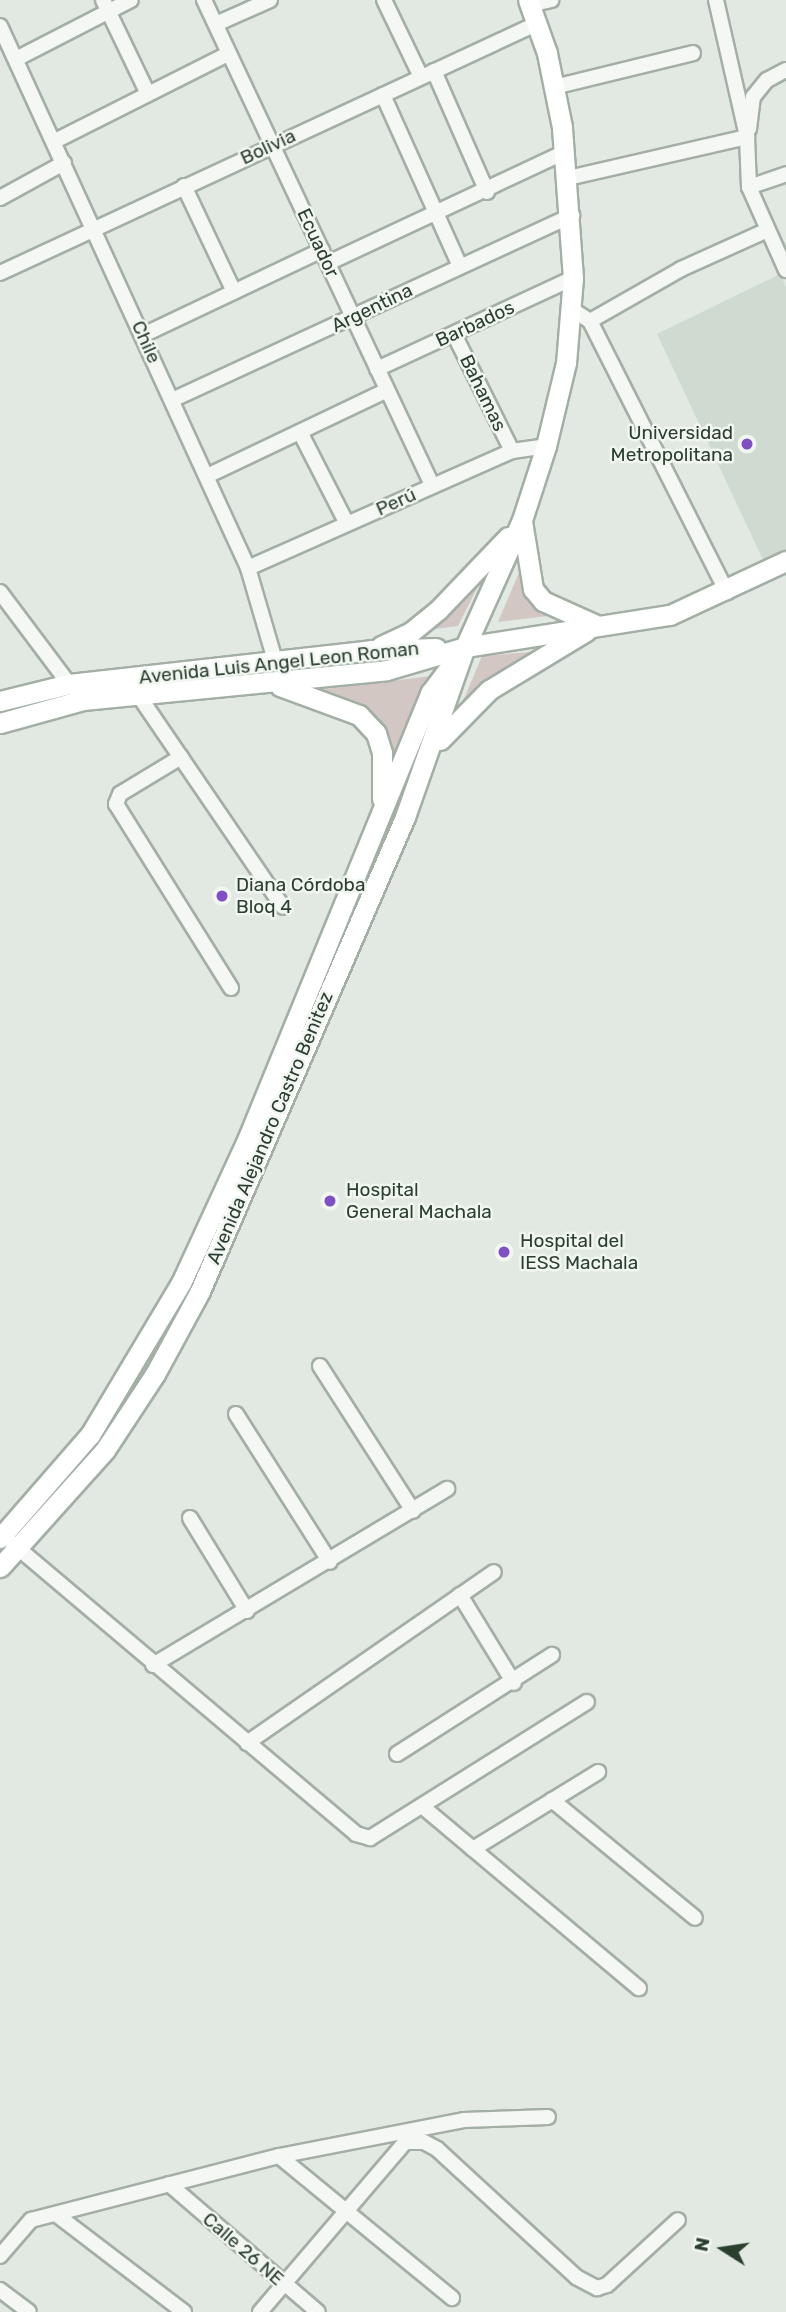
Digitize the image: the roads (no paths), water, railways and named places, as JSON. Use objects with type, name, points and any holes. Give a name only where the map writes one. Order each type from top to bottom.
[{"type":"main road","name":"Avenida Alejandro Castro Benitez","points":[[0,1567],[17,1552],[105,1450],[155,1374],[200,1291],[429,755],[466,647],[522,520],[546,446],[566,363],[573,278],[572,215],[565,152],[554,88],[532,9]]},
{"type":"main road","points":[[522,520],[533,589],[561,611],[597,625]]},
{"type":"main road","points":[[371,650],[411,632],[438,610],[522,520]]},
{"type":"main road","points":[[466,647],[670,615],[727,592],[786,561]]},
{"type":"main road","points":[[429,755],[465,710],[489,690],[597,625]]},
{"type":"main road","name":"Avenida Alejandro Castro Benitez","points":[[3,1536],[90,1435],[181,1283],[247,1140],[431,692],[466,647]]},
{"type":"main road","name":"Avenida Luis Angel Leon Roman","points":[[0,701],[69,684],[276,664],[371,650],[466,647]]},
{"type":"main road","name":"Avenida Luis Angel Leon Roman","points":[[0,723],[83,701],[275,684],[387,670],[466,647]]},
{"type":"main road","points":[[275,684],[359,715],[376,733],[382,753],[382,811]]},
{"type":"street","points":[[16,60],[106,6],[131,0]]},
{"type":"street","name":"Ecuador","points":[[204,0],[432,485]]},
{"type":"street","points":[[216,24],[271,0]]},
{"type":"street","points":[[384,0],[428,74],[487,192]]},
{"type":"street","name":"Bolivia","points":[[0,273],[428,74],[551,0]]},
{"type":"street","points":[[716,0],[747,137],[749,187],[765,230],[786,270]]},
{"type":"street","points":[[106,6],[148,94]]},
{"type":"street","name":"Chile","points":[[0,26],[55,141],[248,568],[276,664]]},
{"type":"street","points":[[55,141],[228,54]]},
{"type":"street","points":[[554,88],[693,54]]},
{"type":"street","points":[[747,137],[753,97],[767,80],[786,70]]},
{"type":"street","points":[[383,95],[460,266]]},
{"type":"street","points":[[568,178],[747,137]]},
{"type":"street","points":[[143,335],[234,292],[487,192],[565,152]]},
{"type":"street","points":[[0,198],[64,163]]},
{"type":"street","points":[[749,187],[786,174]]},
{"type":"street","points":[[184,186],[234,292]]},
{"type":"street","name":"Argentina","points":[[172,400],[572,215]]},
{"type":"street","points":[[590,321],[681,269],[765,230]]},
{"type":"street","name":"Barbados","points":[[377,369],[573,278]]},
{"type":"street","points":[[570,308],[590,321],[727,592]]},
{"type":"street","name":"Bahamas","points":[[454,334],[512,451]]},
{"type":"street","points":[[207,476],[387,390]]},
{"type":"street","points":[[300,432],[347,524]]},
{"type":"street","name":"Perú","points":[[248,568],[512,451],[546,446]]},
{"type":"street","points":[[0,592],[69,684]]},
{"type":"street","points":[[139,696],[283,907]]},
{"type":"street","points":[[180,757],[120,794],[116,804],[230,988]]},
{"type":"street","points":[[320,1366],[412,1511]]},
{"type":"street","points":[[236,1414],[330,1562]]},
{"type":"street","points":[[153,1665],[330,1562],[447,1489]]},
{"type":"street","points":[[190,1518],[247,1611]]},
{"type":"street","points":[[3,1536],[17,1552],[356,1834],[370,1838],[587,1702]]},
{"type":"street","points":[[247,1743],[494,1572]]},
{"type":"street","points":[[460,1595],[514,1683]]},
{"type":"street","points":[[397,1754],[514,1683],[552,1655]]},
{"type":"street","points":[[472,1849],[598,1772]]},
{"type":"street","points":[[552,1800],[695,1918]]},
{"type":"street","points":[[423,1807],[639,1988]]},
{"type":"street","points":[[0,2256],[31,2220],[279,2156],[464,2120],[548,2117]]},
{"type":"street","points":[[260,2312],[285,2286],[344,2211],[405,2142],[424,2142],[438,2149],[576,2277],[597,2288],[607,2285],[678,2220]]},
{"type":"street","points":[[279,2156],[453,2298]]},
{"type":"street","name":"Calle 26 NE","points":[[169,2184],[318,2312]]},
{"type":"street","points":[[57,2215],[184,2312]]},
{"type":"street","points":[[0,2290],[29,2312]]},
{"type":"place","name":"Universidad Metropolitana","points":[[747,444]]},
{"type":"place","name":"Diana Córdoba Bloq 4","points":[[222,896]]},
{"type":"place","name":"Hospital General Machala","points":[[330,1201]]},
{"type":"place","name":"Hospital del IESS Machala","points":[[504,1252]]}]
